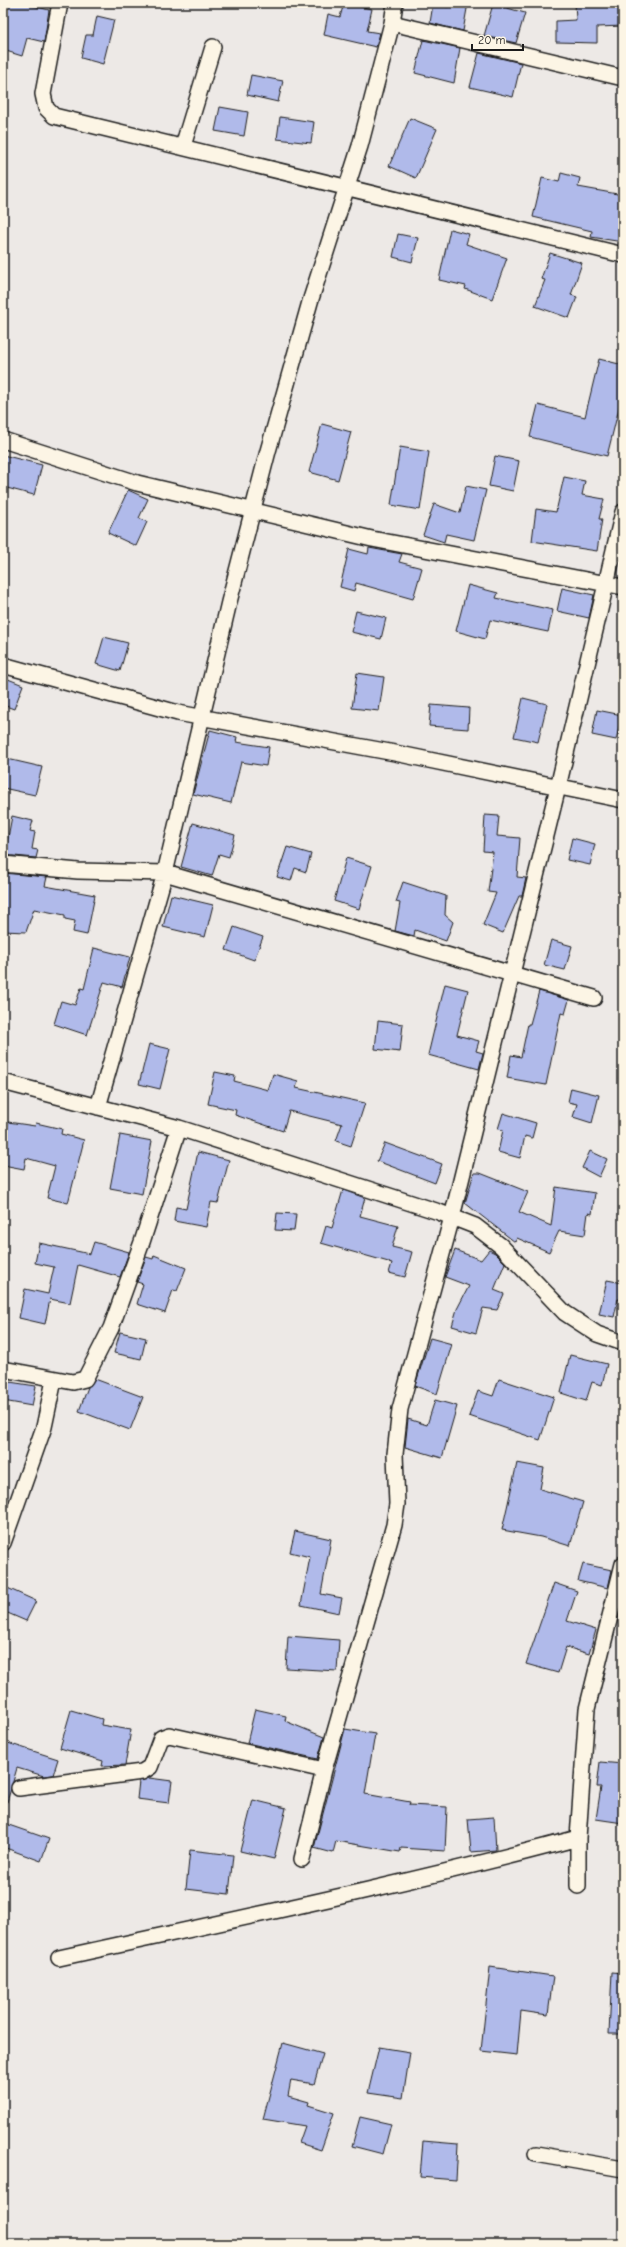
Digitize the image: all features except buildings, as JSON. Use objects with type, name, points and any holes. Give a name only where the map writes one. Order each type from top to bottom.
[{"type":"street","points":[[60,3],[43,94],[46,108],[54,116],[183,146],[347,188],[623,255]]},
{"type":"street","points":[[98,1107],[165,873],[203,718],[229,602],[253,511],[310,302],[347,188],[392,23],[395,3]]},
{"type":"street","points":[[392,23],[623,78]]},
{"type":"street","points":[[183,146],[213,47]]},
{"type":"street","points":[[3,440],[137,483],[253,511],[372,539],[623,587]]},
{"type":"street","points":[[302,1859],[324,1770],[394,1525],[397,1504],[395,1454],[396,1426],[452,1217],[558,787],[623,512]]},
{"type":"street","points":[[3,665],[203,718],[395,753],[623,800]]},
{"type":"street","points":[[3,864],[78,871],[165,873],[594,998]]},
{"type":"street","points":[[3,1082],[179,1128],[452,1217],[475,1226],[501,1246],[564,1313],[597,1334],[623,1343]]},
{"type":"street","points":[[3,1369],[54,1380],[78,1382],[85,1379],[93,1366],[111,1328],[142,1242],[179,1128]]},
{"type":"street","points":[[3,1543],[44,1427],[54,1380]]},
{"type":"street","points":[[578,1886],[578,1838],[587,1709],[622,1572]]},
{"type":"street","points":[[19,1788],[142,1772],[150,1767],[161,1738],[169,1735],[324,1770]]},
{"type":"street","points":[[59,1958],[295,1906],[510,1856],[578,1838]]},
{"type":"street","points":[[536,2154],[623,2169]]}]
